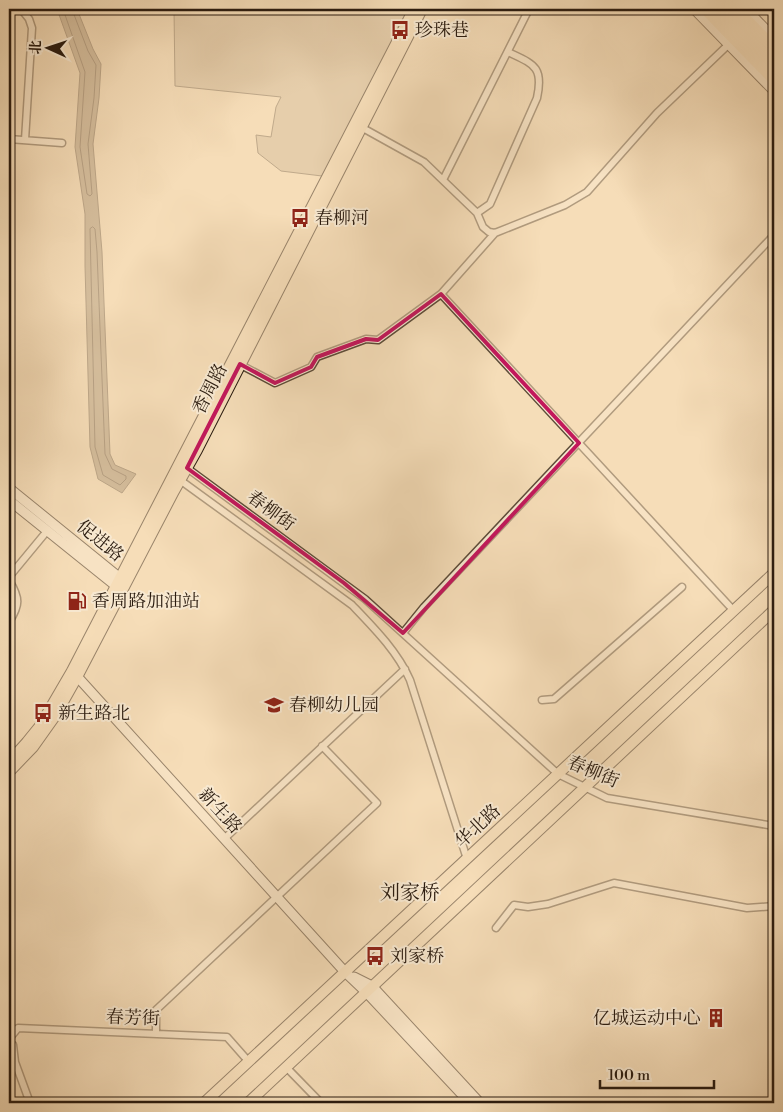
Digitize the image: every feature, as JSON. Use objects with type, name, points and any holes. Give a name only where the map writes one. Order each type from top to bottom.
[{"type":"highway","points":[[705,9],[774,80]]},
{"type":"highway","points":[[736,9],[773,39]]},
{"type":"main road","name":"香周路","points":[[9,772],[46,730],[120,584],[237,363],[358,125],[414,9]]},
{"type":"main road","name":"香周路","points":[[358,125],[422,9]]},
{"type":"main road","points":[[694,9],[774,91]]},
{"type":"main road","points":[[715,9],[774,70]]},
{"type":"main road","points":[[726,9],[774,58]]},
{"type":"main road","points":[[746,9],[773,39]]},
{"type":"main road","name":"香周路","points":[[120,584],[180,480],[182,468]]},
{"type":"main road","name":"促进路","points":[[9,488],[120,584]]},
{"type":"main road","name":"促进路","points":[[9,500],[47,531],[120,584]]},
{"type":"main road","name":"华北路","points":[[204,1103],[774,573]]},
{"type":"main road","points":[[248,1103],[774,610]]},
{"type":"main road","name":"香周路","points":[[9,762],[40,726],[75,674]]},
{"type":"main road","name":"新生路","points":[[75,674],[345,972],[369,989],[480,1103]]},
{"type":"main road","name":"新生路","points":[[369,989],[470,1103]]},
{"type":"street","points":[[21,9],[29,19],[32,28],[25,140]]},
{"type":"street","points":[[444,180],[530,9]]},
{"type":"street","points":[[237,363],[275,383],[311,367],[317,357],[366,339],[378,340],[441,294],[495,233],[565,205],[587,192],[658,113],[729,44]]},
{"type":"street","points":[[477,213],[490,204],[537,98],[540,85],[539,74],[534,66],[508,52]]},
{"type":"street","points":[[358,125],[424,162],[477,213],[483,228],[495,233]]},
{"type":"street","points":[[9,139],[62,143]]},
{"type":"street","points":[[404,634],[424,607],[774,234]]},
{"type":"street","points":[[441,294],[734,611]]},
{"type":"street","name":"春柳街","points":[[182,468],[344,583],[385,616],[558,774],[607,798],[774,826]]},
{"type":"street","name":"春柳街","points":[[180,480],[352,605],[389,646],[405,669],[410,680],[467,859]]},
{"type":"street","points":[[9,622],[18,602],[9,579],[47,531]]},
{"type":"street","points":[[542,700],[554,699],[682,587]]},
{"type":"street","points":[[224,839],[405,669]]},
{"type":"street","points":[[156,1034],[156,1010],[377,803],[322,746]]},
{"type":"street","points":[[496,928],[514,905],[528,907],[548,904],[614,883],[747,908],[774,906]]},
{"type":"street","name":"春芳街","points":[[9,1039],[18,1028],[227,1037],[249,1062]]},
{"type":"street","points":[[9,1045],[13,1045],[15,1062],[30,1103]]},
{"type":"street","points":[[286,1067],[321,1103]]},
{"type":"highlighted area","points":[[441,294],[579,443],[403,633],[344,583],[187,468],[240,364],[275,383],[311,367],[317,357],[366,339],[378,340]]},
{"type":"shaded area","points":[[174,9],[409,9],[322,176],[281,171],[258,153],[256,135],[271,137],[276,107],[281,97],[175,86]]},
{"type":"water","points":[[57,9],[77,9],[101,64],[93,144],[102,252],[110,454],[115,465],[136,474],[122,493],[98,479],[90,447],[85,214],[75,147],[80,73]]},
{"type":"place","name":"珍珠巷","points":[[400,30]]},
{"type":"place","name":"春柳河","points":[[300,218]]},
{"type":"place","name":"香周路加油站","points":[[77,601]]},
{"type":"place","name":"春柳幼儿园","points":[[274,705]]},
{"type":"place","name":"新生路北","points":[[43,713]]},
{"type":"place","name":"刘家桥","points":[[375,956]]},
{"type":"place","name":"亿城运动中心","points":[[716,1018]]},
{"type":"district","name":"刘家桥","points":[[410,893]]}]
